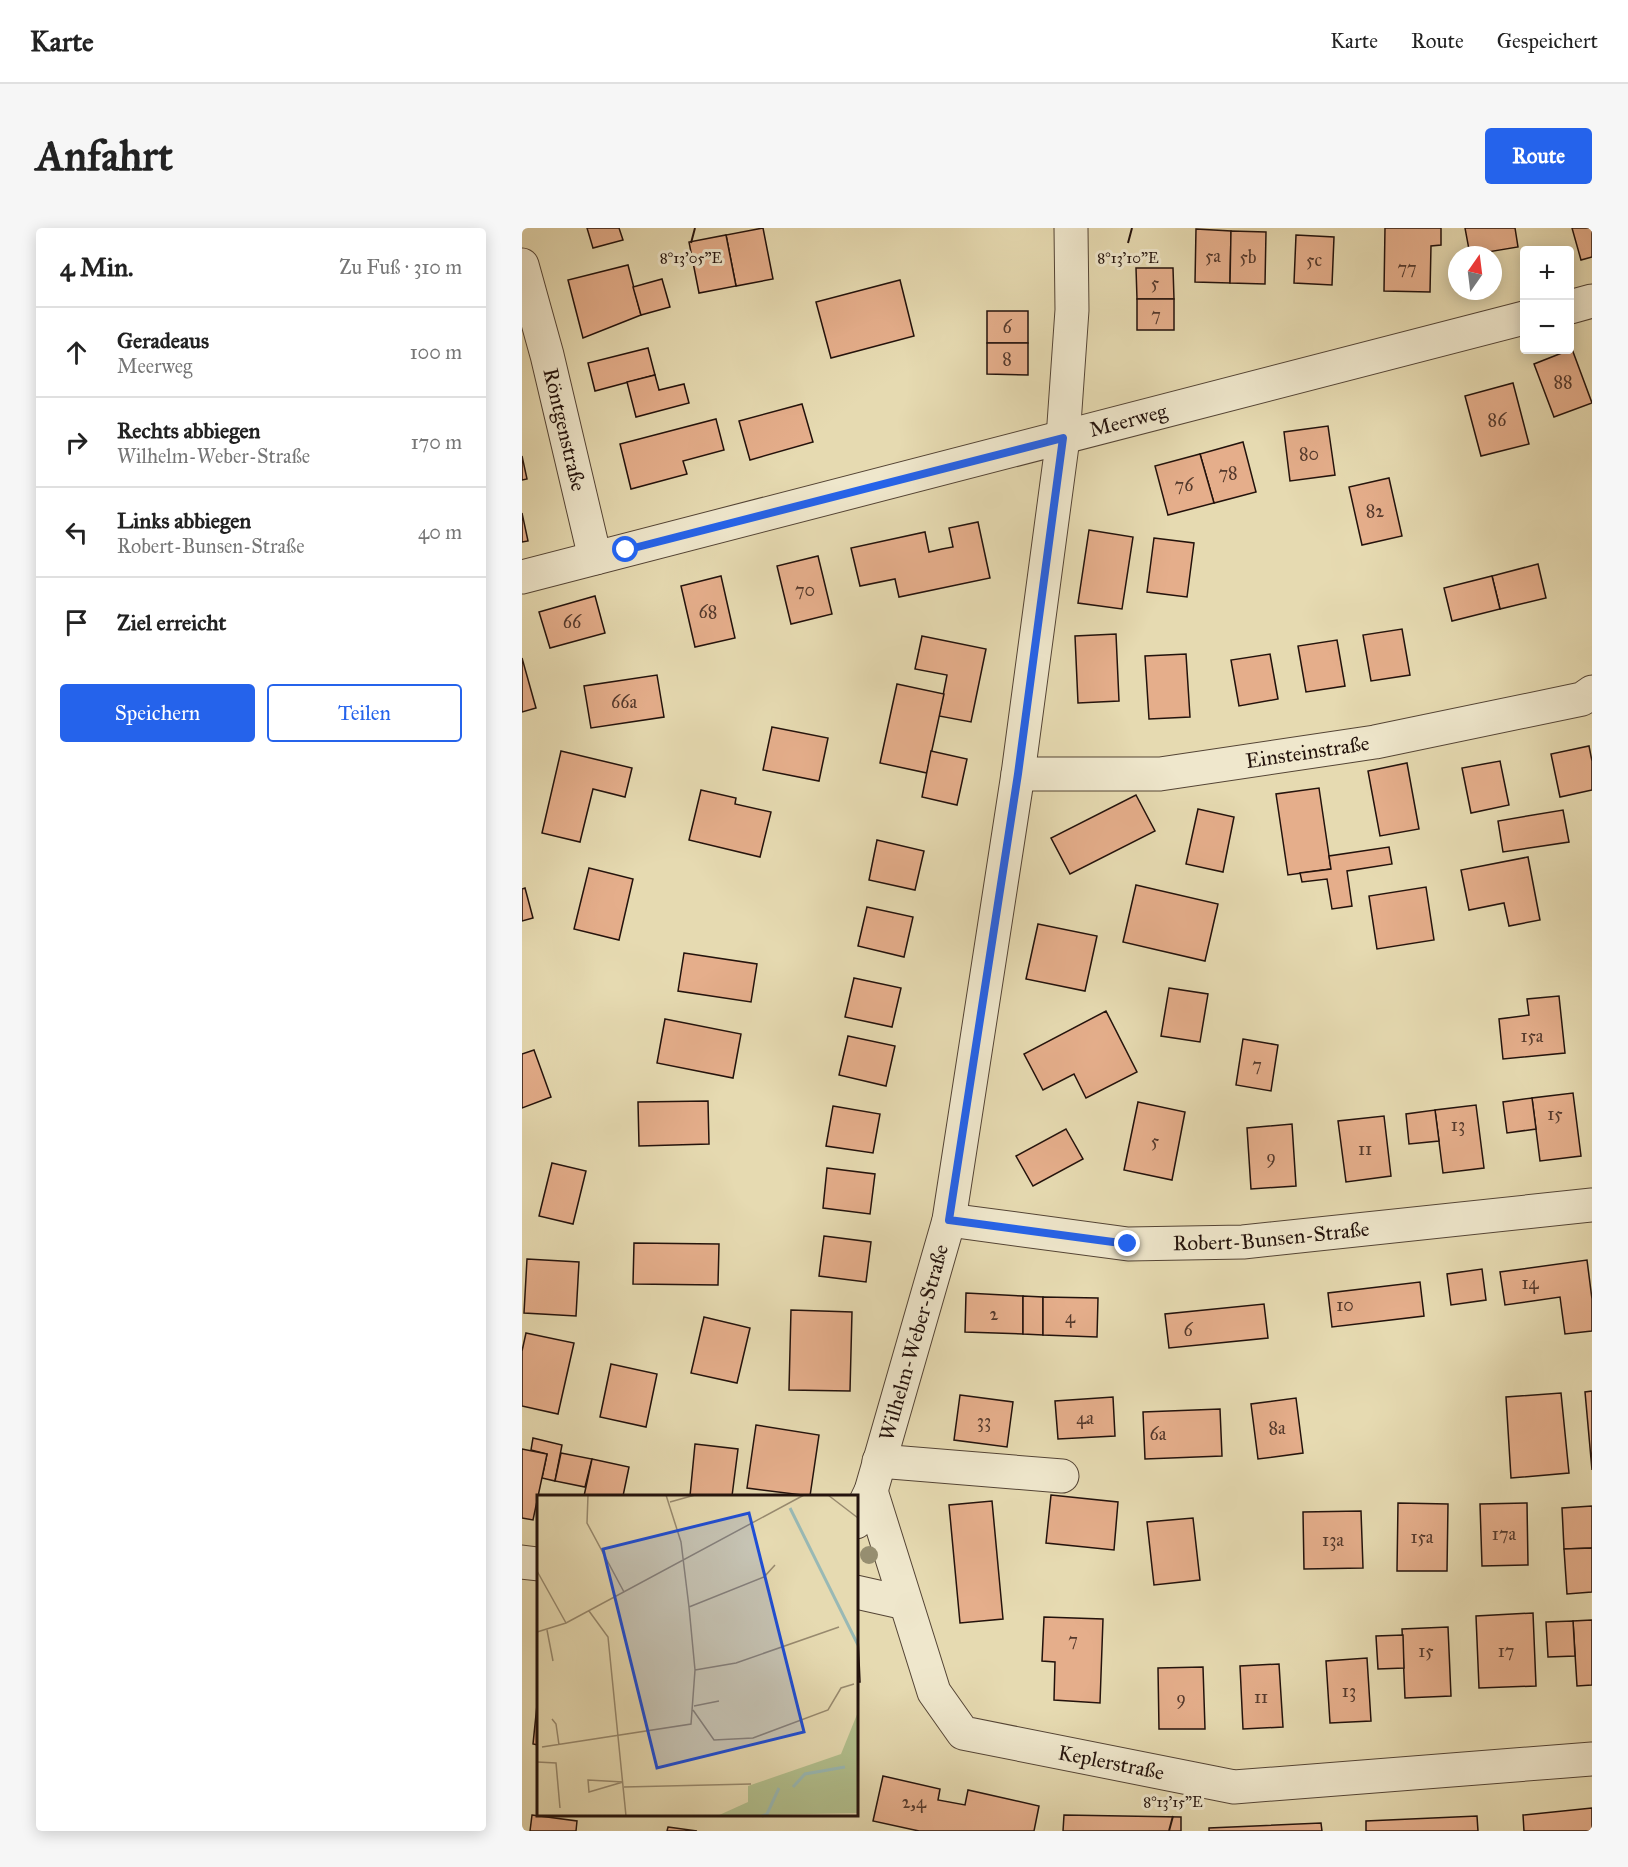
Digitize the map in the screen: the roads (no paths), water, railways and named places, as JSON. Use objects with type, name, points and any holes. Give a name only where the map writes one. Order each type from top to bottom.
[{"type":"street","name":"Wilhelm-Weber-Straße","points":[[858,1517],[875,1476],[949,1220],[1018,774],[1063,438],[1072,310],[1071,228]]},
{"type":"street","name":"Röntgenstraße","points":[[522,265],[547,355],[595,558]]},
{"type":"street","points":[[1574,306],[1592,301]]},
{"type":"street","name":"Meerweg","points":[[522,577],[1520,319]]},
{"type":"street","name":"Einsteinstraße","points":[[1018,774],[1160,774],[1375,742],[1581,699],[1592,692]]},
{"type":"street","name":"Robert-Bunsen-Straße","points":[[949,1220],[1128,1244],[1243,1242],[1592,1205]]},
{"type":"street","points":[[875,1476],[1062,1476]]},
{"type":"street","name":"Keplerstraße","points":[[875,1476],[905,1603],[934,1692],[963,1733],[1233,1787],[1592,1758]]},
{"type":"street","points":[[522,1562],[537,1564]]},
{"type":"street","points":[[858,1592],[905,1603]]}]
